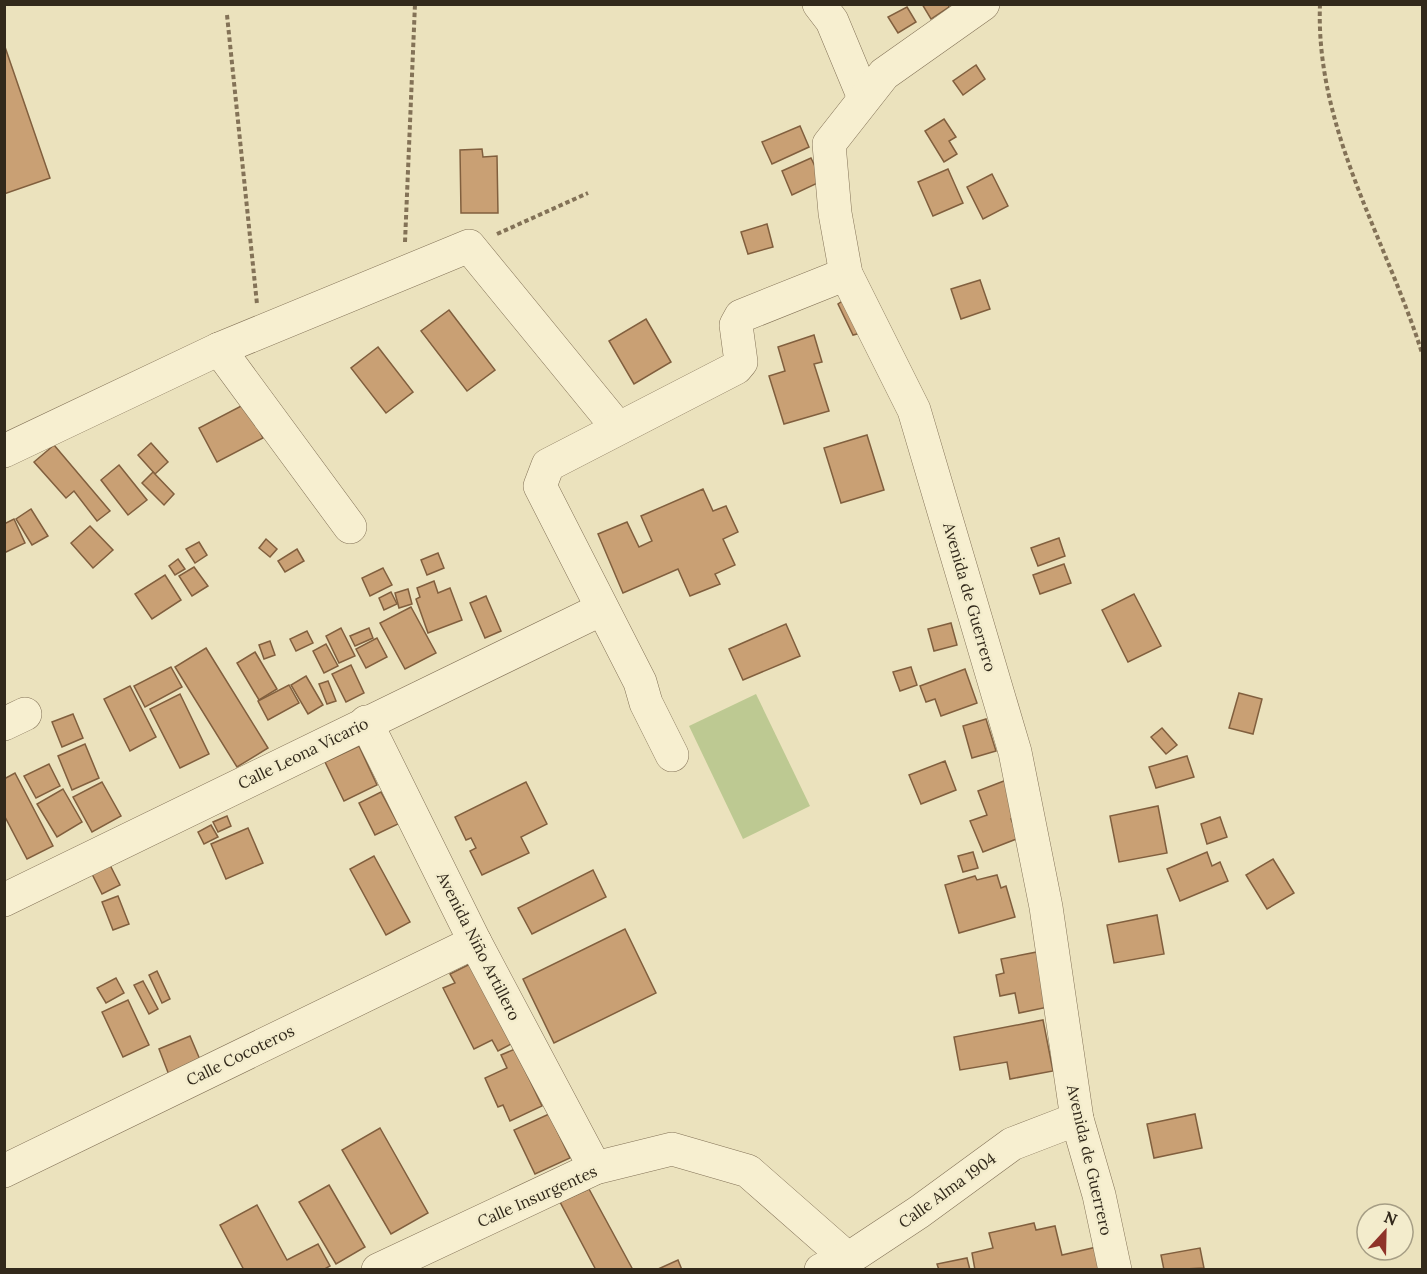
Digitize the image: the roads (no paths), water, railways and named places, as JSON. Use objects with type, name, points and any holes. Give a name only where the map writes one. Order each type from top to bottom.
[{"type":"street","points":[[819,4],[832,21],[864,99]]},
{"type":"street","name":"Avenida de Guerrero","points":[[983,4],[884,74],[829,144],[836,213],[846,274],[914,410],[1015,752],[1046,907],[1077,1119],[1099,1195],[1115,1269]]},
{"type":"street","points":[[4,451],[219,350],[469,246],[618,428]]},
{"type":"street","points":[[672,755],[646,703],[640,682],[540,486],[548,465],[736,368],[741,362],[736,325],[741,316],[846,274]]},
{"type":"street","points":[[219,350],[350,527]]},
{"type":"street","name":"Calle Leona Vicario","points":[[4,900],[366,722],[603,609]]},
{"type":"street","name":"Avenida Niño Artillero","points":[[366,722],[475,942],[595,1168]]},
{"type":"street","name":"Calle Cocoteros","points":[[4,1171],[475,942]]},
{"type":"street","name":"Calle Alma 1904","points":[[834,1264],[919,1212],[1012,1144],[1077,1119]]},
{"type":"street","name":"Calle Insurgentes","points":[[378,1269],[595,1168],[672,1149],[748,1171],[834,1264]]}]
